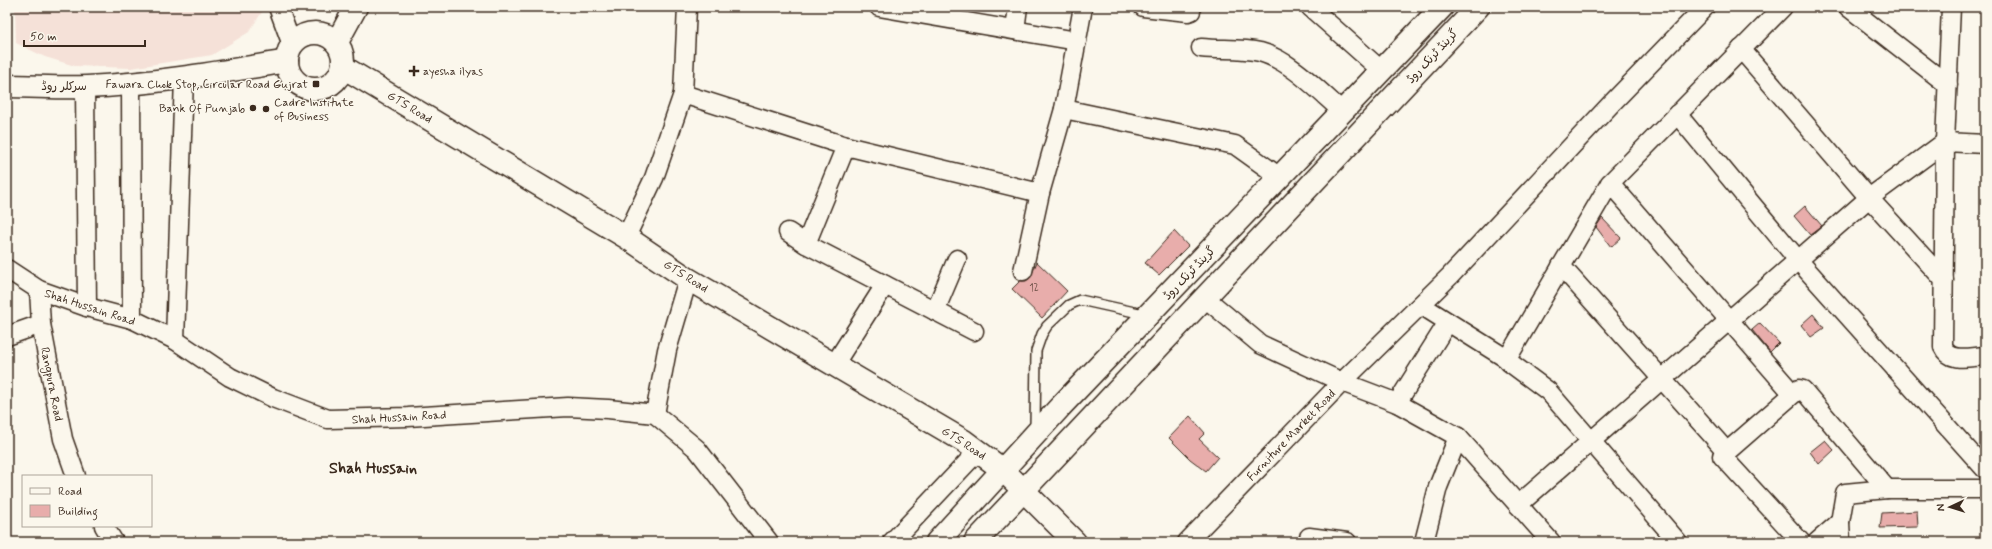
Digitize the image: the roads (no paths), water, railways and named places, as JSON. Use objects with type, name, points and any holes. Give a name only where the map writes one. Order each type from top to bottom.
[{"type":"main road","points":[[337,42],[356,7]]},
{"type":"main road","name":"گرینڈ ٹرنک روڈ","points":[[937,542],[1035,435],[1442,7]]},
{"type":"main road","name":"گرینڈ ٹرنک روڈ","points":[[975,542],[1024,492],[1204,297],[1478,7]]},
{"type":"main road","points":[[314,32],[322,33],[337,42],[341,50],[343,67],[339,76],[326,87],[316,89],[308,88],[293,78],[288,70],[290,53],[298,38],[314,32]]},
{"type":"main road","name":"سرکلر روڈ","points":[[7,86],[85,87],[184,78],[290,53]]},
{"type":"main road","name":"GTS Road","points":[[343,67],[626,237],[688,279],[978,450],[1003,470],[1075,542]]},
{"type":"street","points":[[278,7],[290,53]]},
{"type":"street","points":[[626,237],[654,178],[683,94],[687,7]]},
{"type":"street","points":[[879,7],[1077,41]]},
{"type":"street","points":[[1015,30],[1018,7]]},
{"type":"street","points":[[1023,271],[1040,193],[1064,109],[1083,7]]},
{"type":"street","points":[[1143,7],[1188,12],[1191,11],[1192,7]]},
{"type":"street","points":[[1310,7],[1382,71]]},
{"type":"street","points":[[1204,297],[1260,344],[1342,382],[1421,305],[1705,7]]},
{"type":"street","points":[[1507,359],[1610,182],[1783,7]]},
{"type":"street","points":[[1848,7],[1948,85]]},
{"type":"street","points":[[1951,7],[1945,142],[1943,347],[1946,354],[1951,358],[1985,356]]},
{"type":"street","points":[[1201,48],[1259,52],[1275,58],[1287,65],[1343,112]]},
{"type":"street","points":[[1741,49],[1869,198],[1944,280]]},
{"type":"street","points":[[174,340],[184,78]]},
{"type":"street","points":[[131,84],[132,319]]},
{"type":"street","points":[[85,87],[87,307]]},
{"type":"street","points":[[683,94],[846,146],[1040,193]]},
{"type":"street","points":[[1064,109],[1235,145],[1280,178]]},
{"type":"street","points":[[1677,114],[1798,260],[1985,469]]},
{"type":"street","points":[[1518,505],[1869,198],[1945,142],[1985,144]]},
{"type":"street","points":[[806,244],[846,146]]},
{"type":"street","points":[[1610,182],[1793,394]]},
{"type":"street","points":[[788,232],[806,244],[974,331]]},
{"type":"street","points":[[935,311],[957,259]]},
{"type":"street","points":[[1561,266],[1727,452]]},
{"type":"street","name":"Shah Hussain Road","points":[[7,269],[38,290],[87,307],[132,319],[174,340],[230,377],[273,398],[328,419],[408,417],[568,408],[608,409],[655,414]]},
{"type":"street","points":[[688,279],[667,350],[655,414],[697,449],[769,542]]},
{"type":"street","points":[[834,365],[885,285]]},
{"type":"street","name":"Rangpura Road","points":[[38,290],[41,324],[63,439],[76,475]]},
{"type":"street","points":[[1421,305],[1507,359],[1548,391],[1678,542]]},
{"type":"street","points":[[1397,403],[1448,322]]},
{"type":"street","points":[[7,336],[41,324]]},
{"type":"street","name":"Furniture Market Road","points":[[1187,542],[1342,382],[1397,403],[1458,437],[1551,542]]},
{"type":"street","points":[[1801,542],[1723,458],[1723,454],[1799,389],[1802,390],[1887,488]]},
{"type":"street","points":[[1424,542],[1438,487],[1458,437]]},
{"type":"street","points":[[892,542],[978,450]]},
{"type":"street","points":[[1841,542],[1840,522],[1845,493],[1887,488],[1985,489]]},
{"type":"street","points":[[1817,542],[1840,522]]},
{"type":"street","points":[[105,527],[114,542]]},
{"type":"street","points":[[1309,537],[1347,542]]},
{"type":"lane","points":[[1035,435],[1036,351],[1042,334],[1047,326],[1069,305],[1080,300],[1149,315]]},
{"type":"place","name":"ayesha ilyas","points":[[414,71]]},
{"type":"place","name":"Fawara Chok Stop, Circular Road Gujrat","points":[[316,84]]},
{"type":"place","name":"Bank Of Punjab","points":[[253,108]]},
{"type":"place","name":"Cadre Institute of Business","points":[[266,109]]},
{"type":"district","name":"Shah Hussain","points":[[373,467]]}]
